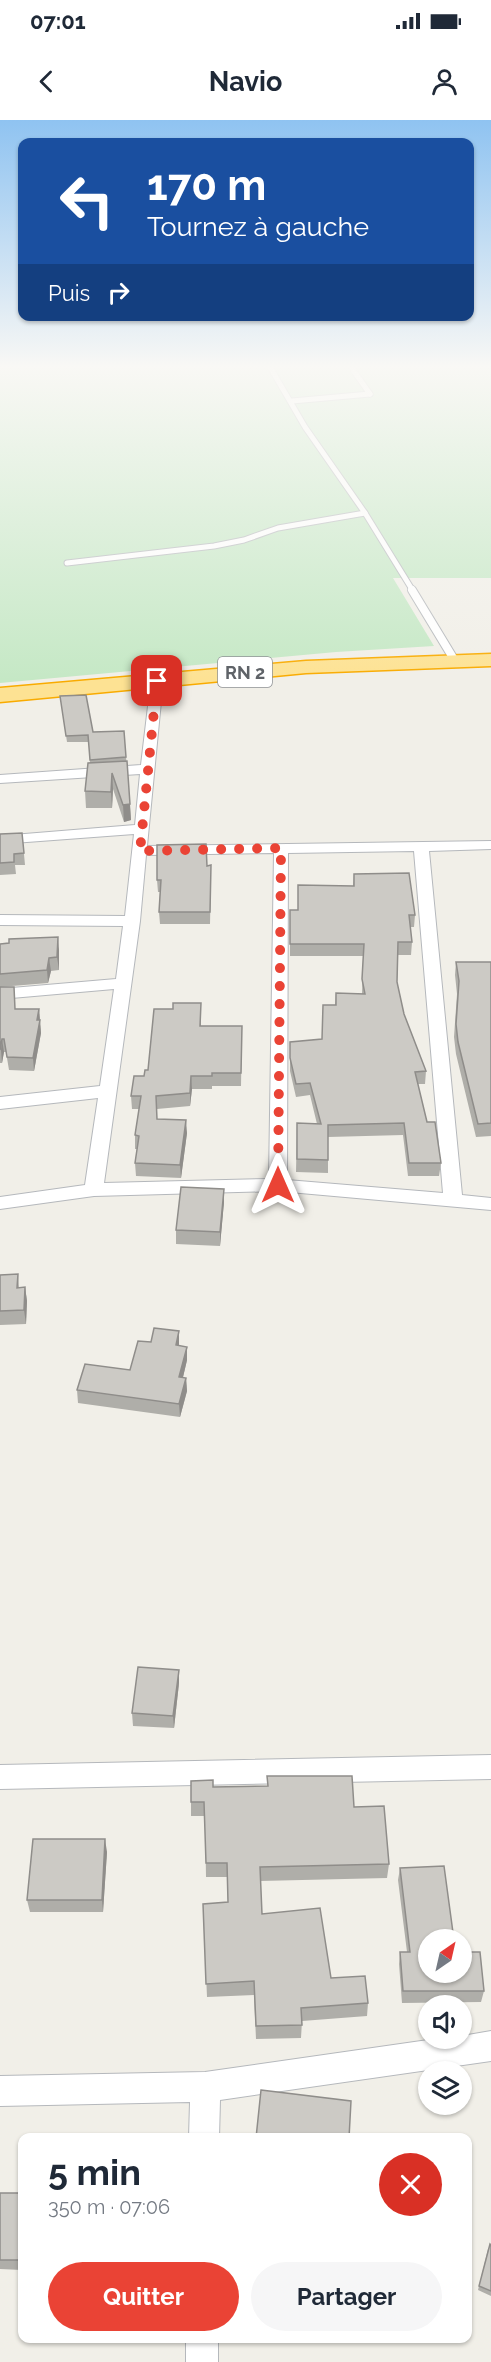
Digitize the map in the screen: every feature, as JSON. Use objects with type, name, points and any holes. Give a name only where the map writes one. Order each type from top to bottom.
[{"type":"highway","name":"RN 2","points":[[0,695],[306,667],[491,660]]},
{"type":"street","points":[[93,1190],[132,921],[157,681]]},
{"type":"street","points":[[0,779],[149,768]]},
{"type":"street","points":[[0,840],[142,829]]},
{"type":"street","points":[[421,845],[453,1201]]},
{"type":"street","points":[[140,851],[491,845]]},
{"type":"street","points":[[278,1185],[281,848]]},
{"type":"street","points":[[0,920],[132,921]]},
{"type":"street","points":[[0,994],[122,983]]},
{"type":"street","points":[[0,1103],[106,1091]]},
{"type":"street","points":[[0,1203],[93,1190],[278,1185],[491,1204]]},
{"type":"street","points":[[0,1777],[491,1767]]},
{"type":"street","points":[[0,2091],[205,2087],[491,2046]]},
{"type":"street","points":[[204,2133],[205,2087]]},
{"type":"street","points":[[202,2343],[202,2362]]},
{"type":"lane","points":[[336,472],[365,513],[454,661]]},
{"type":"lane","points":[[67,563],[214,546],[244,540],[278,528],[365,513]]},
{"type":"green space","points":[[0,472],[491,472],[491,578],[393,578],[434,646],[336,652],[0,683]]},
{"type":"building","points":[[86,695],[93,732],[124,731],[126,757],[90,760],[88,735],[66,736],[60,696]]},
{"type":"building","points":[[127,761],[130,804],[123,805],[112,773],[111,792],[85,791],[88,763]]},
{"type":"building","points":[[22,833],[24,853],[14,854],[14,862],[0,863],[0,834]]},
{"type":"building","points":[[206,844],[207,866],[211,865],[210,912],[159,912],[161,880],[157,880],[157,845]]},
{"type":"building","points":[[409,873],[415,915],[409,915],[412,942],[398,942],[397,982],[404,1014],[426,1071],[415,1072],[427,1122],[435,1122],[441,1163],[409,1163],[404,1123],[328,1125],[328,1160],[297,1159],[297,1123],[321,1124],[310,1083],[296,1084],[290,1058],[290,1042],[322,1039],[323,1005],[336,1005],[336,993],[365,994],[362,979],[364,944],[290,944],[290,910],[298,910],[298,885],[354,886],[354,874]]},
{"type":"building","points":[[58,937],[57,957],[49,958],[47,970],[0,974],[0,944],[9,943],[9,939]]},
{"type":"building","points":[[456,962],[491,962],[491,1123],[478,1124],[458,1042],[456,1024],[459,981]]},
{"type":"building","points":[[0,987],[14,987],[15,1009],[39,1009],[37,1020],[40,1020],[33,1058],[7,1057],[4,1039],[2,1039],[0,1050]]},
{"type":"building","points":[[173,1003],[201,1003],[200,1026],[242,1026],[241,1073],[191,1076],[190,1093],[156,1096],[157,1119],[186,1120],[180,1165],[135,1163],[139,1136],[135,1135],[141,1096],[131,1096],[134,1076],[144,1076],[145,1070],[148,1070],[154,1009],[173,1009]]},
{"type":"building","points":[[181,1187],[224,1189],[220,1232],[176,1230]]},
{"type":"building","points":[[18,1274],[17,1288],[25,1287],[24,1310],[0,1311],[0,1275]]},
{"type":"building","points":[[154,1328],[179,1331],[176,1345],[187,1347],[179,1377],[186,1378],[179,1404],[77,1390],[85,1364],[130,1370],[138,1341],[151,1342]]},
{"type":"building","points":[[138,1667],[179,1670],[173,1716],[132,1713]]},
{"type":"building","points":[[267,1776],[352,1776],[354,1807],[384,1806],[389,1864],[260,1867],[262,1914],[320,1908],[331,1978],[365,1976],[368,2003],[301,2008],[302,2025],[256,2026],[254,1981],[206,1984],[203,1904],[228,1902],[227,1863],[206,1863],[204,1802],[191,1802],[191,1781],[213,1780],[213,1787],[268,1786]]},
{"type":"building","points":[[33,1839],[105,1839],[102,1900],[27,1900]]},
{"type":"building","points":[[444,1866],[453,1929],[418,1929],[418,1983],[472,1983],[472,1952],[480,1952],[484,1991],[403,1991],[400,1952],[410,1952],[400,1868]]},
{"type":"building","points":[[261,2090],[351,2101],[349,2133],[257,2133]]},
{"type":"building","points":[[0,2193],[18,2193],[18,2260],[0,2260]]},
{"type":"building","points":[[491,2245],[491,2291],[479,2286]]},
{"type":"route","points":[[157,681],[140,851],[281,848],[278,1185]]}]
